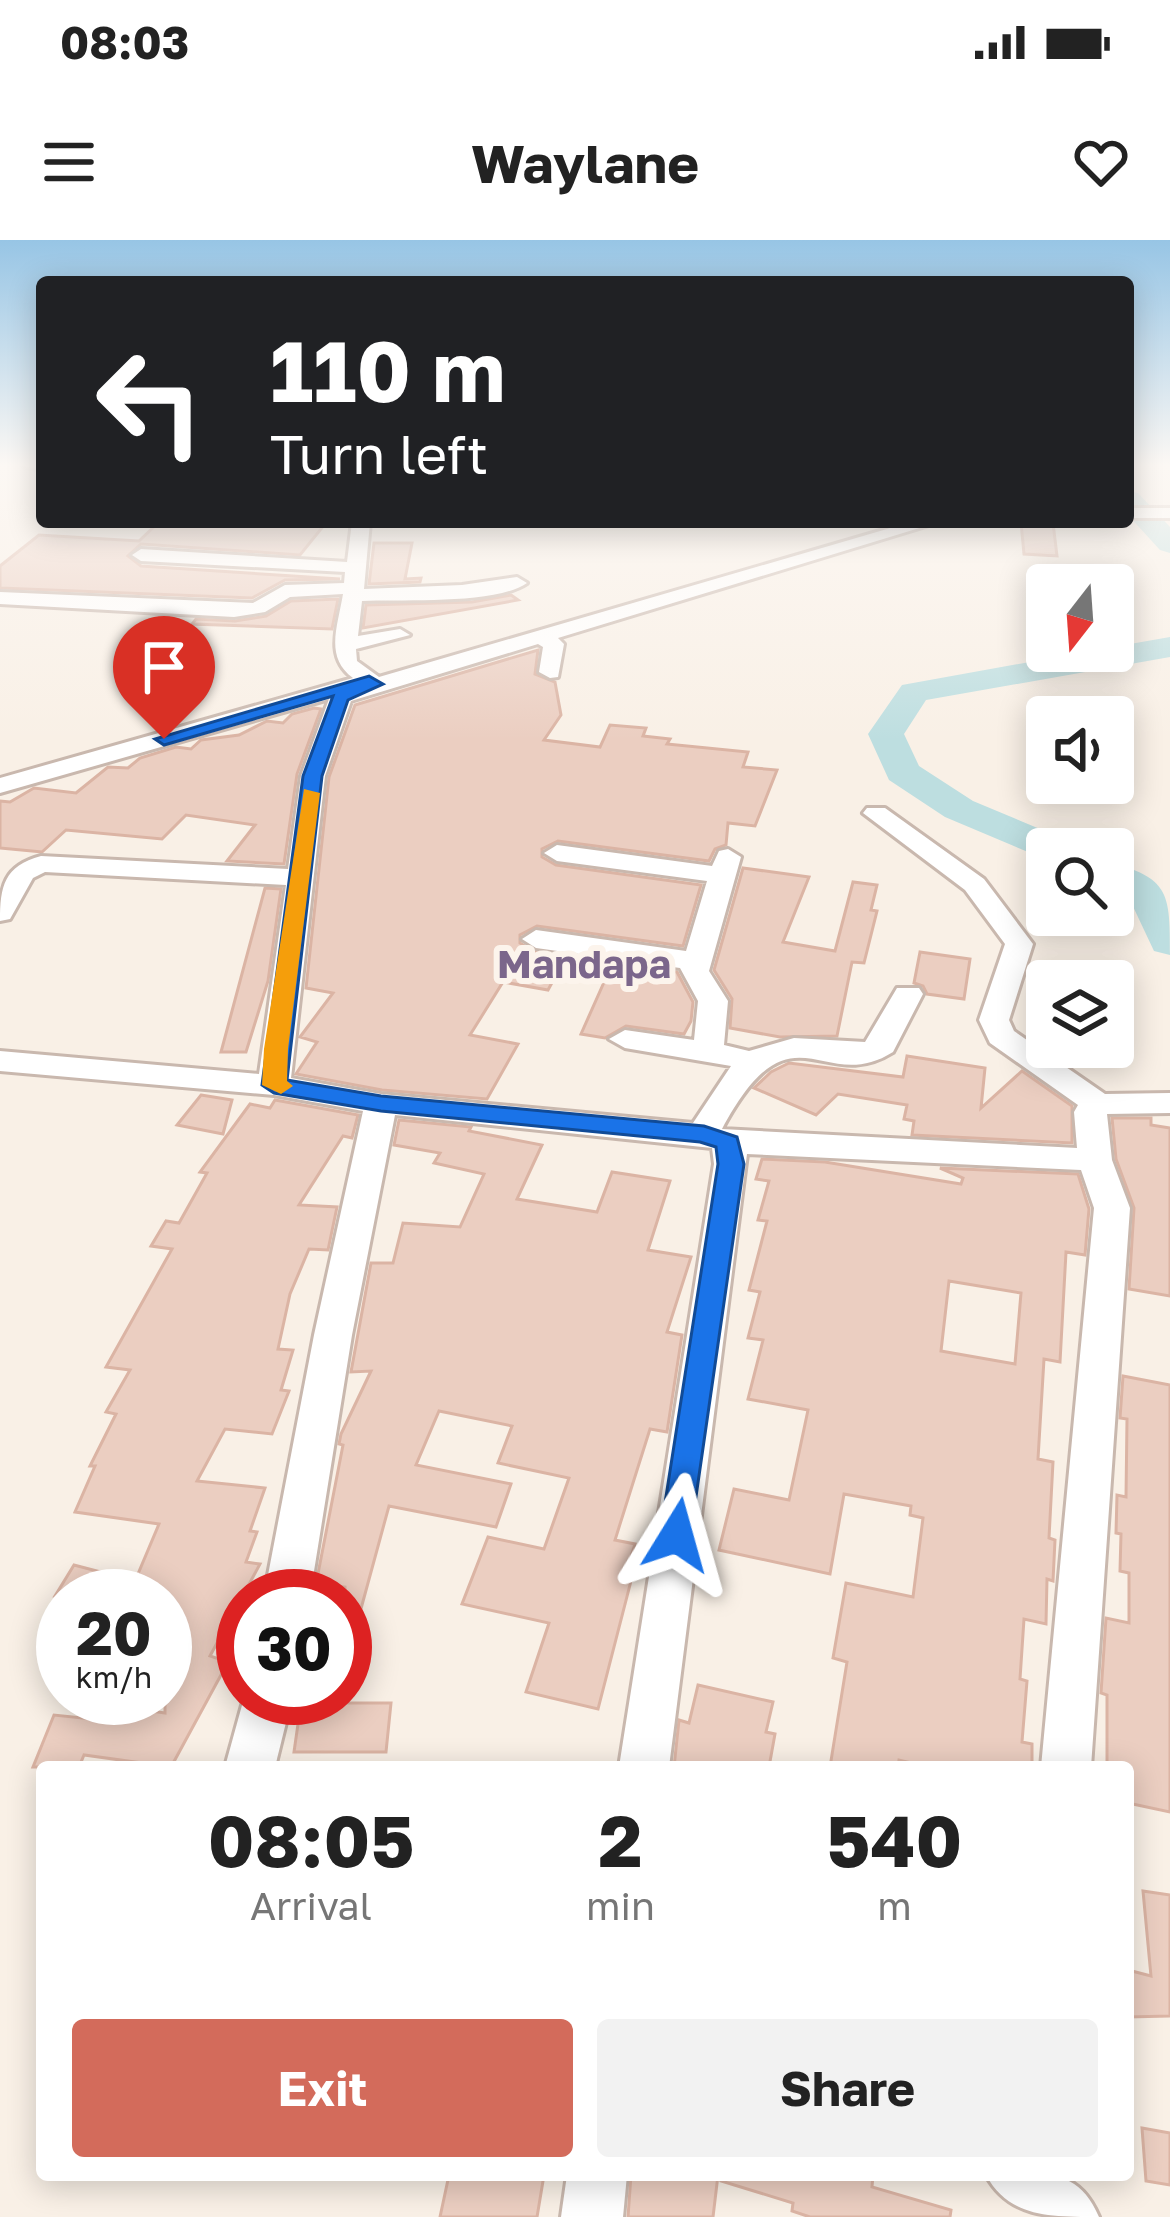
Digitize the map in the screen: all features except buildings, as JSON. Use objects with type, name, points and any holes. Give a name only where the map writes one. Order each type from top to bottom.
[{"type":"street","points":[[143,555],[356,584],[462,591],[518,583]]},
{"type":"street","points":[[358,555],[360,671]]},
{"type":"street","points":[[0,786],[360,671],[541,637],[817,555]]},
{"type":"street","points":[[115,604],[136,583]]},
{"type":"street","points":[[258,608],[285,591],[356,584]]},
{"type":"street","points":[[0,598],[207,610],[258,608],[285,614]]},
{"type":"street","points":[[274,1085],[313,776],[341,697],[360,671],[400,634]]},
{"type":"street","points":[[541,637],[554,644],[550,672]]},
{"type":"street","points":[[876,813],[960,871],[999,906],[1018,944],[994,1020],[1001,1036],[1098,1104],[1170,1103]]},
{"type":"street","points":[[557,853],[725,866],[694,971],[714,994],[715,1016],[707,1051]]},
{"type":"street","points":[[0,913],[22,873],[40,864],[302,878]]},
{"type":"street","points":[[536,939],[695,961]]},
{"type":"street","points":[[645,1761],[731,1164],[716,1138],[730,1085],[755,1061],[782,1046],[874,1050],[882,1045],[908,994]]},
{"type":"street","points":[[626,1039],[755,1061]]},
{"type":"street","points":[[0,1061],[274,1085],[381,1104],[716,1138],[1095,1160]]},
{"type":"street","points":[[292,1569],[333,1335],[381,1104]]},
{"type":"street","points":[[1066,1761],[1112,1208],[1095,1160],[1090,1112],[1098,1104]]},
{"type":"street","points":[[252,1761],[261,1725]]},
{"type":"street","points":[[592,2217],[596,2181]]},
{"type":"street","points":[[1023,2181],[1068,2217]]},
{"type":"waterway","points":[[1026,838],[959,809],[903,772],[886,734],[914,692],[1170,647]]},
{"type":"waterway","points":[[1134,885],[1147,890],[1170,941]]},
{"type":"slow traffic","points":[[281,1086],[274,1085],[276,1049],[311,793]]},
{"type":"district","name":"Mandapa","points":[[584,964]]},
{"type":"route","points":[[164,739],[369,681],[375,684],[341,697],[313,776],[274,1085],[381,1104],[704,1134],[728,1142],[731,1164],[677,1535]]}]
